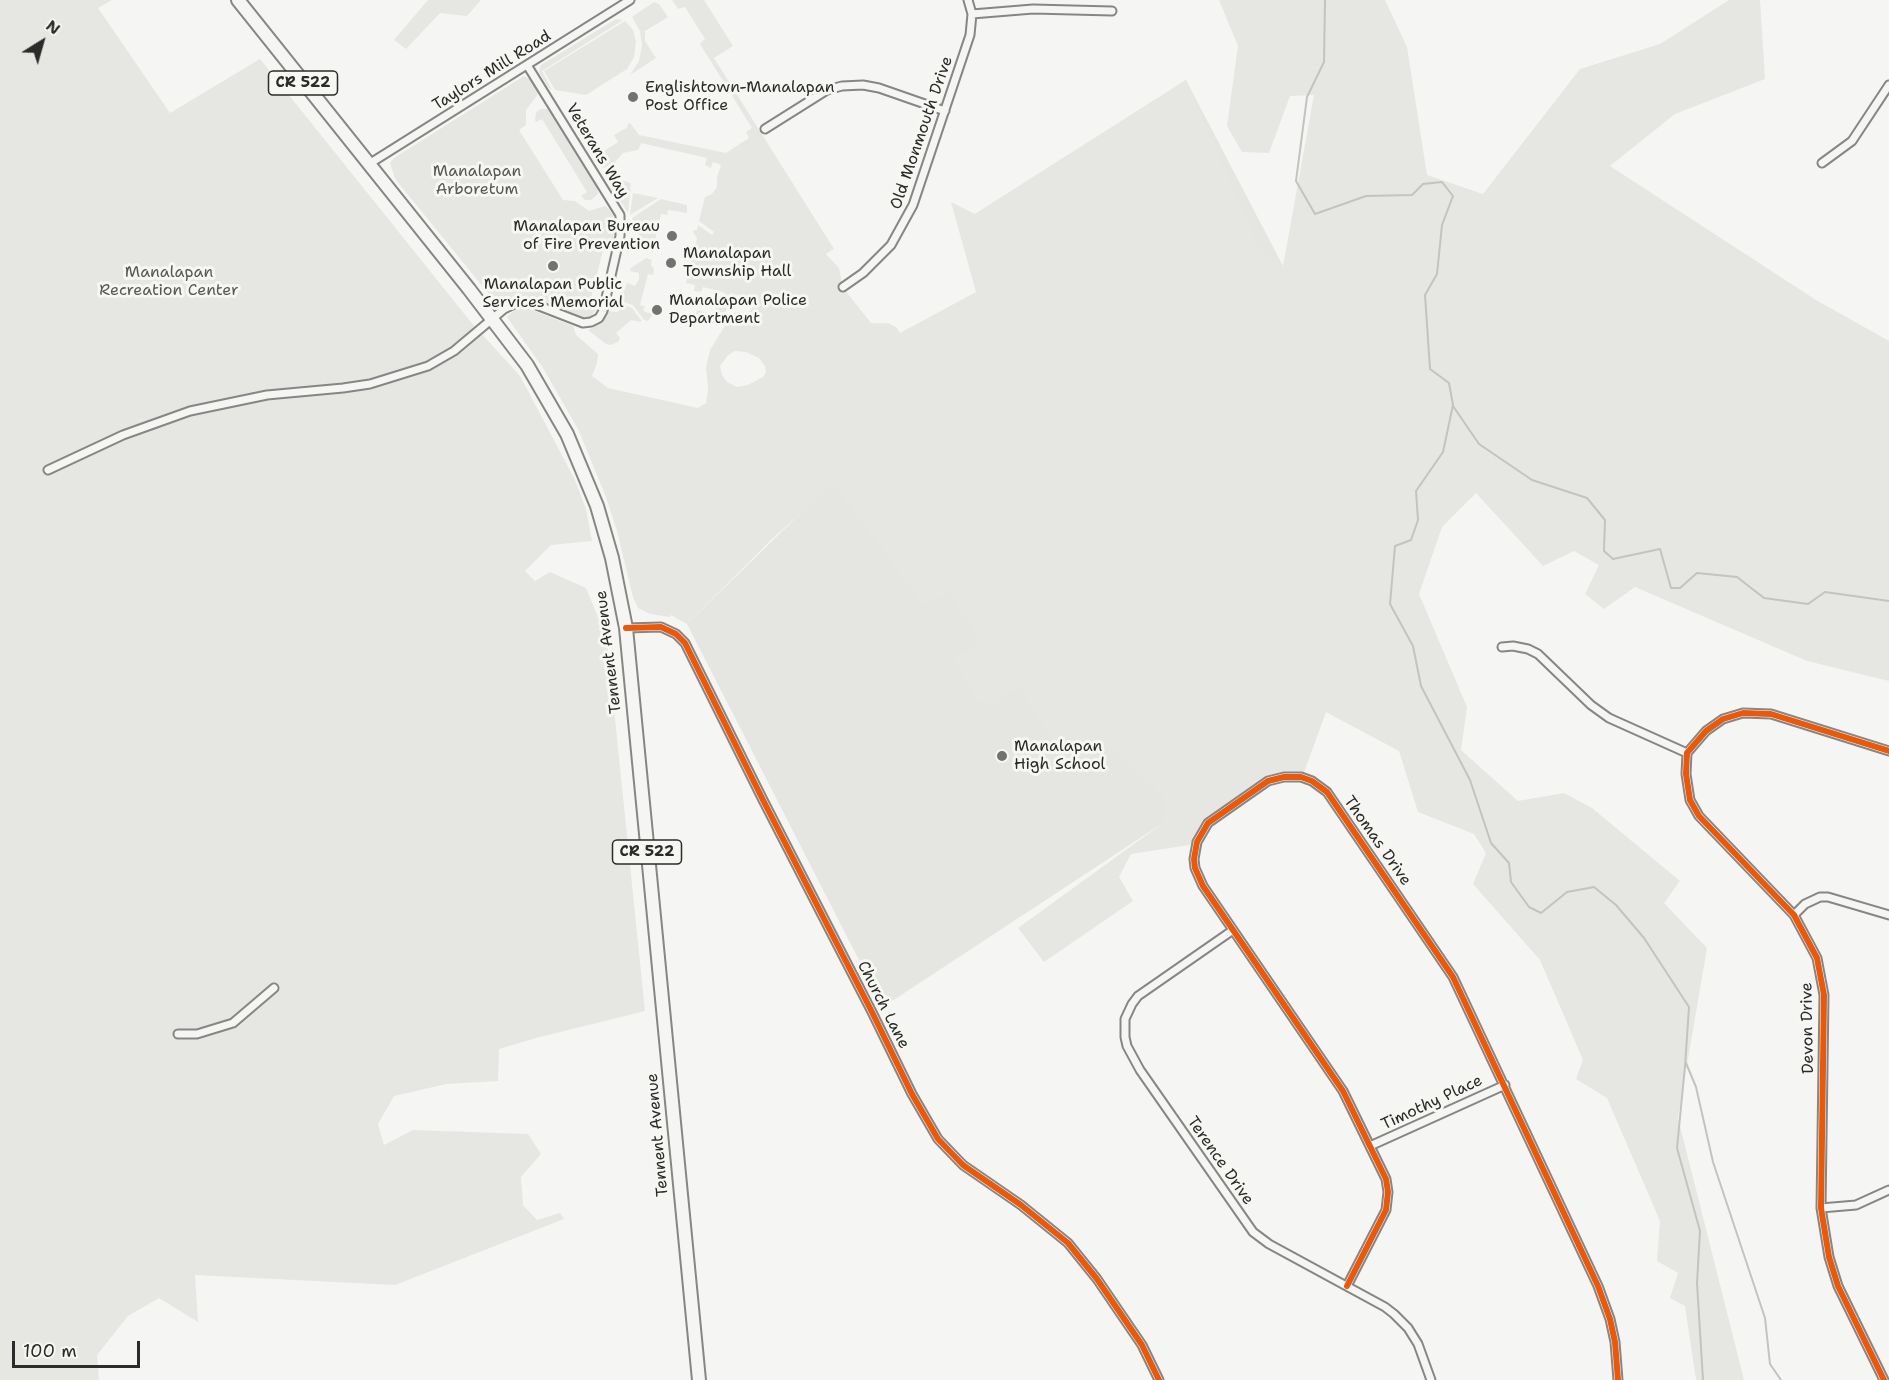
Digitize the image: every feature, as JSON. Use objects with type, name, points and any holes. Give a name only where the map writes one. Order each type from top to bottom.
[{"type":"main road","name":"Tennent Avenue","points":[[238,0],[527,365],[583,468],[606,536],[626,628],[699,1380]]},
{"type":"street","name":"Taylors Mill Road","points":[[369,164],[630,0]]},
{"type":"street","name":"Old Monmouth Drive","points":[[843,287],[880,258],[902,229],[913,205],[970,35],[972,14],[968,0]]},
{"type":"street","points":[[972,14],[1033,9],[1112,11]]},
{"type":"street","name":"Veterans Way","points":[[492,319],[507,306],[521,302],[534,304],[583,323],[596,320],[603,311],[621,228],[618,211],[527,65]]},
{"type":"street","points":[[765,129],[827,90],[842,86],[863,85],[879,88],[945,111]]},
{"type":"street","points":[[1822,163],[1852,141],[1889,85]]},
{"type":"street","points":[[48,470],[123,435],[190,411],[267,395],[370,384],[428,366],[454,351],[492,319]]},
{"type":"street","name":"Church Lane","points":[[626,628],[661,627],[676,634],[685,644],[930,1128],[947,1150],[963,1165],[1045,1222],[1076,1251],[1142,1345],[1159,1380]]},
{"type":"street","points":[[1502,646],[1528,649],[1538,654],[1591,705],[1609,718],[1687,753],[1714,724],[1733,715],[1753,712],[1771,714],[1889,751]]},
{"type":"street","name":"Devon Drive","points":[[1687,753],[1687,788],[1695,811],[1794,915],[1817,958],[1823,985],[1821,1208],[1829,1257],[1838,1286],[1885,1378]]},
{"type":"street","name":"Thomas Drive","points":[[1347,1286],[1384,1215],[1388,1199],[1386,1179],[1343,1091],[1203,886],[1195,868],[1194,851],[1201,832],[1208,823],[1268,782],[1290,776],[1312,781],[1330,797],[1454,977],[1605,1302],[1615,1342],[1618,1380]]},
{"type":"street","points":[[1794,915],[1805,904],[1820,897],[1828,897],[1889,915]]},
{"type":"street","name":"Terence Drive","points":[[1233,930],[1138,996],[1125,1019],[1127,1046],[1140,1070],[1253,1232],[1269,1244],[1385,1307],[1402,1321],[1418,1344],[1431,1380]]},
{"type":"street","points":[[178,1034],[197,1034],[233,1023],[274,988]]},
{"type":"street","name":"Timothy Place","points":[[1370,1146],[1505,1085]]},
{"type":"street","points":[[1821,1208],[1856,1205],[1889,1190]]},
{"type":"shaded area","name":"Manalapan High School","points":[[1186,80],[1283,266],[1163,823],[883,1007],[687,624],[995,324],[975,214]]},
{"type":"green space","name":"Manalapan Recreation Center","points":[[0,0],[112,0],[98,8],[170,113],[260,59],[470,321],[520,376],[575,480],[586,509],[592,541],[551,545],[525,571],[535,581],[550,572],[586,588],[603,629],[606,631],[645,1011],[499,1049],[498,1081],[446,1084],[394,1096],[378,1124],[384,1145],[413,1130],[528,1134],[541,1154],[521,1177],[523,1205],[537,1220],[560,1213],[564,1219],[395,1285],[195,1275],[198,1322],[159,1298],[128,1316],[97,1355],[99,1380],[0,1380]]},
{"type":"green space","points":[[428,0],[481,0],[467,16],[440,13],[406,49],[394,40]]},
{"type":"green space","points":[[672,0],[704,0],[733,46],[714,58],[834,249],[826,254],[839,268],[842,283],[848,294],[871,323],[888,323],[896,327],[900,333],[976,292],[951,202],[975,214],[1186,80],[1258,245],[1283,266],[1314,95],[1290,96],[1269,153],[1242,152],[1227,126],[1238,46],[1219,0],[1385,0],[1407,47],[1427,175],[1483,194],[1580,69],[1660,44],[1729,0],[1760,0],[1765,79],[1675,114],[1610,166],[1816,300],[1889,341],[1889,681],[1807,661],[1635,587],[1604,609],[1585,594],[1599,565],[1574,551],[1543,566],[1476,493],[1442,527],[1419,594],[1467,707],[1461,750],[1518,801],[1564,793],[1592,808],[1680,881],[1664,903],[1707,948],[1678,1118],[1744,1380],[1696,1380],[1685,1306],[1670,1298],[1678,1273],[1657,1261],[1660,1221],[1607,1098],[1576,1079],[1583,1060],[1540,960],[1473,884],[1486,853],[1474,834],[1418,812],[1399,751],[1326,712],[1303,775],[1268,782],[1189,845],[1131,854],[1119,877],[1133,901],[1044,962],[1018,928],[1163,823],[1164,798],[1109,747],[1068,766],[1019,688],[989,707],[976,699],[953,659],[979,640],[948,592],[925,607],[833,484],[770,541],[687,624],[671,615],[670,617],[650,614],[638,608],[606,497],[579,431],[543,368],[507,317],[517,308],[527,308],[573,326],[576,335],[598,354],[592,376],[608,388],[698,408],[706,403],[708,389],[706,367],[710,350],[731,316],[735,312],[747,313],[752,309],[756,300],[730,293],[725,315],[716,327],[716,323],[695,317],[697,310],[714,315],[716,306],[719,306],[720,301],[725,302],[727,295],[703,287],[701,292],[694,291],[695,285],[686,283],[692,258],[684,256],[686,246],[691,247],[696,243],[694,230],[697,230],[698,225],[712,235],[714,232],[699,221],[705,197],[712,194],[717,187],[721,165],[713,162],[711,168],[705,165],[707,158],[641,143],[638,150],[623,153],[610,168],[601,167],[596,156],[618,142],[614,135],[628,127],[630,123],[639,135],[726,153],[749,138],[746,132],[752,128],[700,44],[705,39],[685,7],[678,9]],"holes":[[[735,351],[746,352],[759,358],[766,372],[763,377],[748,385],[737,387],[727,382],[720,366],[728,355]]]},
{"type":"green space","points":[[654,2],[659,4],[668,17],[645,31],[645,41],[656,58],[630,75],[639,61],[642,45],[640,31],[632,17]]},
{"type":"green space","points":[[616,19],[623,20],[542,71],[552,90],[548,87],[539,72],[541,65]]},
{"type":"green space","points":[[625,21],[633,30],[636,42],[634,57],[627,69],[586,95],[555,90],[544,71]]},
{"type":"green space","name":"Manalapan Arboretum","points":[[524,76],[532,81],[538,94],[526,110],[526,125],[519,130],[563,200],[575,201],[589,211],[605,206],[613,215],[615,227],[612,245],[604,246],[589,306],[597,309],[589,318],[577,316],[524,296],[509,298],[497,304],[400,185],[390,163],[394,158]]},
{"type":"green space","points":[[547,109],[552,113],[597,187],[598,194],[591,200],[585,200],[581,196],[587,192],[542,119],[536,122],[536,112]]},
{"type":"green space","points":[[617,179],[631,183],[628,213],[610,184]]},
{"type":"green space","points":[[633,193],[658,198],[630,215]]},
{"type":"green space","points":[[661,199],[687,205],[687,213],[669,210],[668,215],[661,214],[654,245],[637,241],[639,235],[632,218]]},
{"type":"green space","points":[[646,258],[652,260],[651,265],[654,269],[653,275],[648,274],[640,305],[646,307],[643,309],[645,312],[653,314],[648,321],[644,320],[633,305],[621,301],[627,283],[635,286],[639,279],[639,273],[630,271],[631,268]]},
{"type":"green space","points":[[621,304],[632,308],[641,322],[631,320],[616,333],[620,338],[618,342],[611,345],[606,344],[588,330],[602,322],[609,311],[618,312]]},
{"type":"waterway","points":[[1325,0],[1324,62],[1307,97],[1296,181],[1315,214],[1366,196],[1412,195],[1423,184],[1442,182],[1453,196],[1442,225],[1437,274],[1425,295],[1430,369],[1449,383],[1453,405],[1443,452],[1416,491],[1418,520],[1411,540],[1395,546],[1390,604],[1413,646],[1421,686],[1470,780],[1491,843],[1509,863],[1511,882],[1529,907],[1541,913],[1567,892],[1594,887],[1616,905],[1644,938],[1689,1007],[1677,1148],[1700,1231],[1697,1283],[1703,1380]]},
{"type":"waterway","points":[[1453,406],[1479,444],[1532,480],[1587,498],[1605,520],[1604,551],[1613,559],[1660,549],[1671,588],[1680,588],[1697,573],[1737,577],[1764,598],[1808,604],[1825,592],[1889,601]]},
{"type":"waterway","points":[[1686,1063],[1696,1087],[1713,1162],[1765,1318],[1770,1364],[1781,1380]]},
{"type":"cycle path","points":[[626,628],[661,627],[676,634],[685,643],[912,1094],[938,1139],[963,1165],[1021,1205],[1068,1243],[1097,1279],[1142,1345],[1159,1380]]},
{"type":"cycle path","points":[[1884,1380],[1838,1286],[1829,1257],[1821,1208],[1824,995],[1817,958],[1794,915],[1699,816],[1690,800],[1686,774],[1687,753],[1706,731],[1723,719],[1743,713],[1771,714],[1889,751]]},
{"type":"cycle path","points":[[1347,1286],[1386,1210],[1388,1192],[1386,1179],[1343,1091],[1203,886],[1195,868],[1197,842],[1208,823],[1268,781],[1284,777],[1301,777],[1312,781],[1327,792],[1453,977],[1598,1286],[1610,1319],[1615,1342],[1618,1380]]},
{"type":"place","name":"Englishtown-Manalapan Post Office","points":[[633,97]]},
{"type":"place","name":"Manalapan Bureau of Fire Prevention","points":[[672,236]]},
{"type":"place","name":"Manalapan Township Hall","points":[[671,263]]},
{"type":"place","name":"Manalapan Public Services Memorial","points":[[553,266]]},
{"type":"place","name":"Manalapan Police Department","points":[[657,310]]},
{"type":"place","name":"Manalapan High School","points":[[1002,756]]}]
